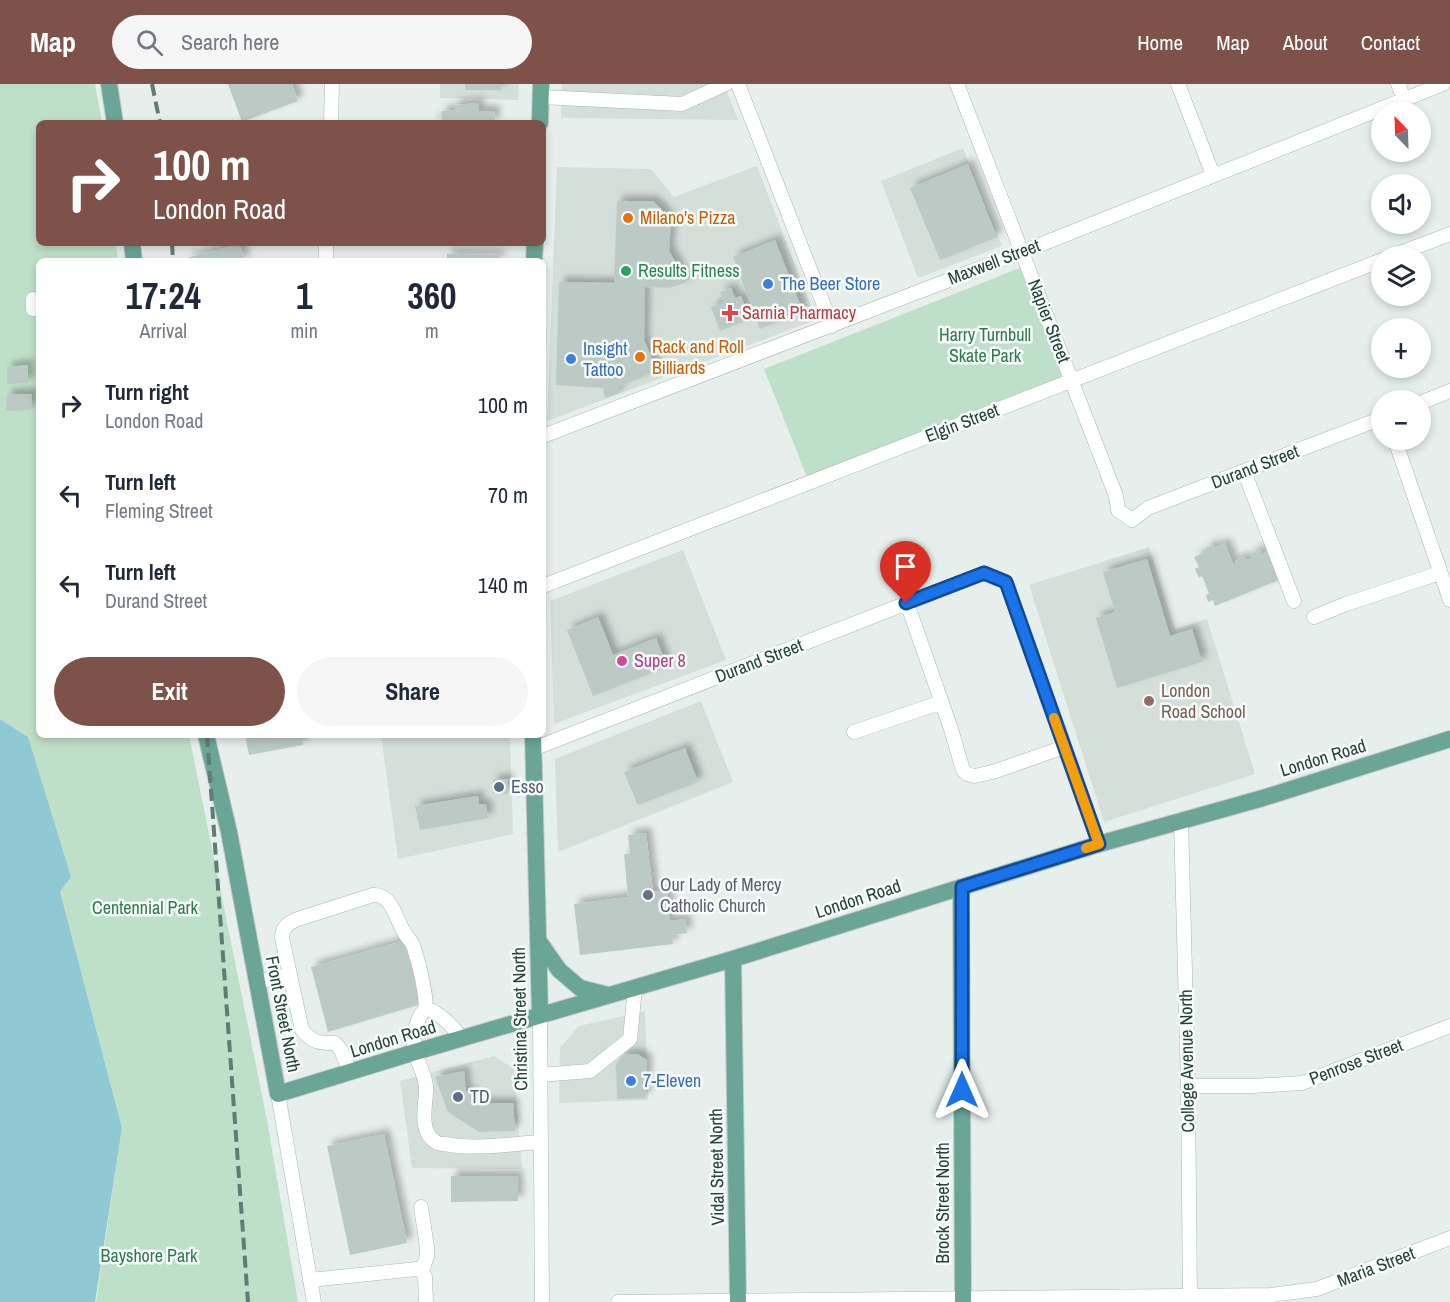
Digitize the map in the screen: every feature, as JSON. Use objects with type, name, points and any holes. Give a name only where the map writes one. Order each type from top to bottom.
[{"type":"main road","points":[[110,84],[115,120]]},
{"type":"main road","points":[[540,120],[541,91]]},
{"type":"main road","name":"Front Street North","points":[[207,738],[229,832],[278,1094]]},
{"type":"main road","name":"London Road","points":[[278,1094],[733,959],[1099,844],[1263,798],[1450,739]]},
{"type":"main road","name":"Christina Street North","points":[[533,742],[540,1015]]},
{"type":"main road","name":"Brock Street North","points":[[962,887],[963,1300]]},
{"type":"main road","points":[[538,940],[559,970],[580,988],[608,996]]},
{"type":"main road","name":"Vidal Street North","points":[[733,959],[738,1301]]},
{"type":"street","points":[[331,120],[332,84]]},
{"type":"street","points":[[541,91],[682,104],[693,91],[726,84]]},
{"type":"street","points":[[738,84],[832,326]]},
{"type":"street","name":"Napier Street","points":[[957,84],[1116,496],[1118,510],[1132,520]]},
{"type":"street","points":[[1178,84],[1213,175]]},
{"type":"street","points":[[1398,84],[1404,99]]},
{"type":"street","name":"Maxwell Street","points":[[546,435],[1022,252],[1443,84]]},
{"type":"street","points":[[1418,246],[1450,234]]},
{"type":"street","name":"Elgin Street","points":[[546,585],[1371,265]]},
{"type":"street","points":[[1431,399],[1450,391]]},
{"type":"street","name":"Durand Street","points":[[1132,520],[1148,508],[1371,422]]},
{"type":"street","points":[[1398,450],[1450,600]]},
{"type":"street","points":[[1244,471],[1294,601]]},
{"type":"street","name":"Durand Street","points":[[546,737],[984,573],[1006,582],[1064,747]]},
{"type":"street","points":[[1314,617],[1440,573]]},
{"type":"street","points":[[906,603],[966,774],[975,776],[996,771],[1064,747],[1099,844]]},
{"type":"street","points":[[854,732],[942,702]]},
{"type":"street","name":"College Avenue North","points":[[1181,820],[1188,1086],[1190,1299]]},
{"type":"street","points":[[350,1072],[341,1050],[335,1043],[309,1039],[302,1030],[282,938],[284,928],[298,918],[378,894],[387,901],[405,934],[414,945],[425,994],[426,1008],[421,1013],[416,1028],[415,1052],[426,1084],[424,1118],[427,1132],[436,1142],[452,1145],[485,1146],[541,1142]]},
{"type":"street","points":[[257,982],[290,975]]},
{"type":"street","points":[[540,1075],[591,1071],[630,1039],[635,988]]},
{"type":"street","points":[[426,1008],[452,1026],[462,1039]]},
{"type":"street","name":"Christina Street North","points":[[540,1015],[542,1302]]},
{"type":"street","name":"Penrose Street","points":[[1188,1086],[1302,1083],[1450,1026]]},
{"type":"street","name":"Front Street North","points":[[278,1094],[314,1302]]},
{"type":"street","points":[[421,1207],[427,1247],[427,1256],[422,1271]]},
{"type":"street","name":"Maria Street","points":[[618,1302],[1190,1299],[1270,1295],[1317,1290],[1450,1238]]},
{"type":"street","points":[[310,1280],[417,1269],[422,1271],[425,1277],[426,1302]]},
{"type":"shaded area","points":[[440,84],[519,84],[518,100],[440,98]]},
{"type":"shaded area","points":[[562,84],[724,84],[738,120],[561,118]]},
{"type":"shaded area","points":[[963,148],[1002,246],[918,278],[881,181]]},
{"type":"shaded area","points":[[757,166],[816,320],[547,421],[557,167],[651,169],[674,197]]},
{"type":"shaded area","name":"London Road School","points":[[1149,547],[1175,629],[1207,619],[1255,774],[1104,822],[1029,585]]},
{"type":"shaded area","points":[[683,550],[726,660],[554,724],[550,601]]},
{"type":"shaded area","points":[[701,701],[733,782],[558,852],[555,759]]},
{"type":"shaded area","points":[[381,738],[510,738],[513,834],[398,859]]},
{"type":"shaded area","points":[[645,1011],[648,1100],[559,1103],[560,1048],[579,1026]]},
{"type":"shaded area","points":[[494,1056],[514,1069],[522,1169],[412,1168],[400,1081]]},
{"type":"green space","name":"Centennial Park","points":[[0,84],[95,84],[101,120],[36,120],[36,246],[116,246],[118,258],[36,258],[36,738],[190,738],[267,1120],[298,1302],[96,1302],[122,1128],[60,890],[28,737],[0,719]]},
{"type":"green space","name":"Harry Turnbull Skate Park","points":[[1020,268],[1063,379],[807,477],[764,369]]},
{"type":"water","points":[[0,719],[28,737],[71,877],[60,891],[122,1128],[95,1302],[0,1302]]},
{"type":"building","points":[[228,84],[292,84],[298,101],[247,120],[241,120]]},
{"type":"building","points":[[465,84],[502,84],[501,90],[465,90]]},
{"type":"building","points":[[479,103],[479,111],[494,111],[495,120],[442,120],[441,111],[454,110],[454,105]]},
{"type":"building","points":[[968,164],[997,237],[940,260],[910,188]]},
{"type":"building","points":[[617,201],[653,201],[671,220],[669,251],[687,282],[669,288],[645,287],[644,340],[657,371],[618,387],[619,393],[605,398],[603,388],[556,385],[559,282],[614,283]]},
{"type":"building","name":"The Beer Store","points":[[775,240],[803,312],[760,329],[733,257]]},
{"type":"building","points":[[241,246],[244,258],[187,258]]},
{"type":"building","points":[[447,254],[499,255],[499,258],[447,258]]},
{"type":"building","name":"Sarnia Pharmacy","points":[[731,288],[735,298],[741,296],[750,319],[720,331],[711,307],[724,302],[720,292]]},
{"type":"building","points":[[28,365],[28,383],[7,384],[7,367]]},
{"type":"building","points":[[7,394],[32,394],[31,410],[6,411]]},
{"type":"building","points":[[1225,543],[1233,564],[1244,557],[1246,560],[1252,558],[1250,554],[1260,550],[1261,554],[1267,551],[1279,580],[1215,606],[1213,600],[1208,602],[1206,595],[1209,593],[1202,576],[1199,578],[1195,569],[1199,567],[1194,557],[1207,552],[1205,548],[1213,545],[1214,548]]},
{"type":"building","name":"London Road School","points":[[1147,559],[1170,636],[1192,629],[1202,662],[1117,688],[1096,618],[1115,612],[1103,572]]},
{"type":"building","name":"Super 8","points":[[598,617],[613,655],[656,638],[667,667],[593,696],[567,630]]},
{"type":"building","points":[[246,738],[302,738],[303,745],[249,755]]},
{"type":"building","points":[[685,748],[698,782],[638,805],[624,772]]},
{"type":"building","points":[[493,779],[508,779],[508,794],[493,793]]},
{"type":"building","points":[[478,796],[479,804],[486,805],[488,818],[420,830],[415,806]]},
{"type":"building","name":"Our Lady of Mercy Catholic Church","points":[[646,833],[653,892],[667,891],[670,921],[685,919],[687,933],[672,935],[673,944],[580,955],[574,904],[628,897],[624,854],[630,854],[628,835]]},
{"type":"building","points":[[406,940],[425,1003],[328,1032],[311,967]]},
{"type":"building","name":"7-Eleven","points":[[624,1054],[637,1054],[647,1060],[645,1098],[617,1099],[616,1065]]},
{"type":"building","name":"TD","points":[[464,1071],[466,1091],[483,1103],[513,1103],[515,1131],[479,1132],[448,1112],[435,1077]]},
{"type":"building","points":[[384,1134],[407,1243],[350,1255],[327,1146]]},
{"type":"building","points":[[451,1176],[517,1176],[518,1201],[451,1202]]},
{"type":"railway","points":[[152,84],[159,120]]},
{"type":"railway","points":[[172,246],[173,258]]},
{"type":"railway","points":[[207,738],[248,1302]]},
{"type":"slow traffic","points":[[1054,718],[1099,844],[1086,848]]},
{"type":"place","name":"Milano's Pizza","points":[[628,218]]},
{"type":"place","name":"Results Fitness","points":[[626,271]]},
{"type":"place","name":"The Beer Store","points":[[768,284]]},
{"type":"place","name":"Sarnia Pharmacy","points":[[730,313]]},
{"type":"place","name":"Rack and Roll Billiards","points":[[640,357]]},
{"type":"place","name":"Insight Tattoo","points":[[571,359]]},
{"type":"place","name":"Super 8","points":[[622,661]]},
{"type":"place","name":"London Road School","points":[[1149,701]]},
{"type":"place","name":"Esso","points":[[499,787]]},
{"type":"place","name":"Our Lady of Mercy Catholic Church","points":[[648,895]]},
{"type":"place","name":"7-Eleven","points":[[631,1081]]},
{"type":"place","name":"TD","points":[[458,1097]]},
{"type":"route","points":[[906,603],[984,573],[1006,582],[1099,844],[962,887],[962,1090]]},
{"type":"park label","name":"Bayshore Park","points":[[149,1256]]}]
